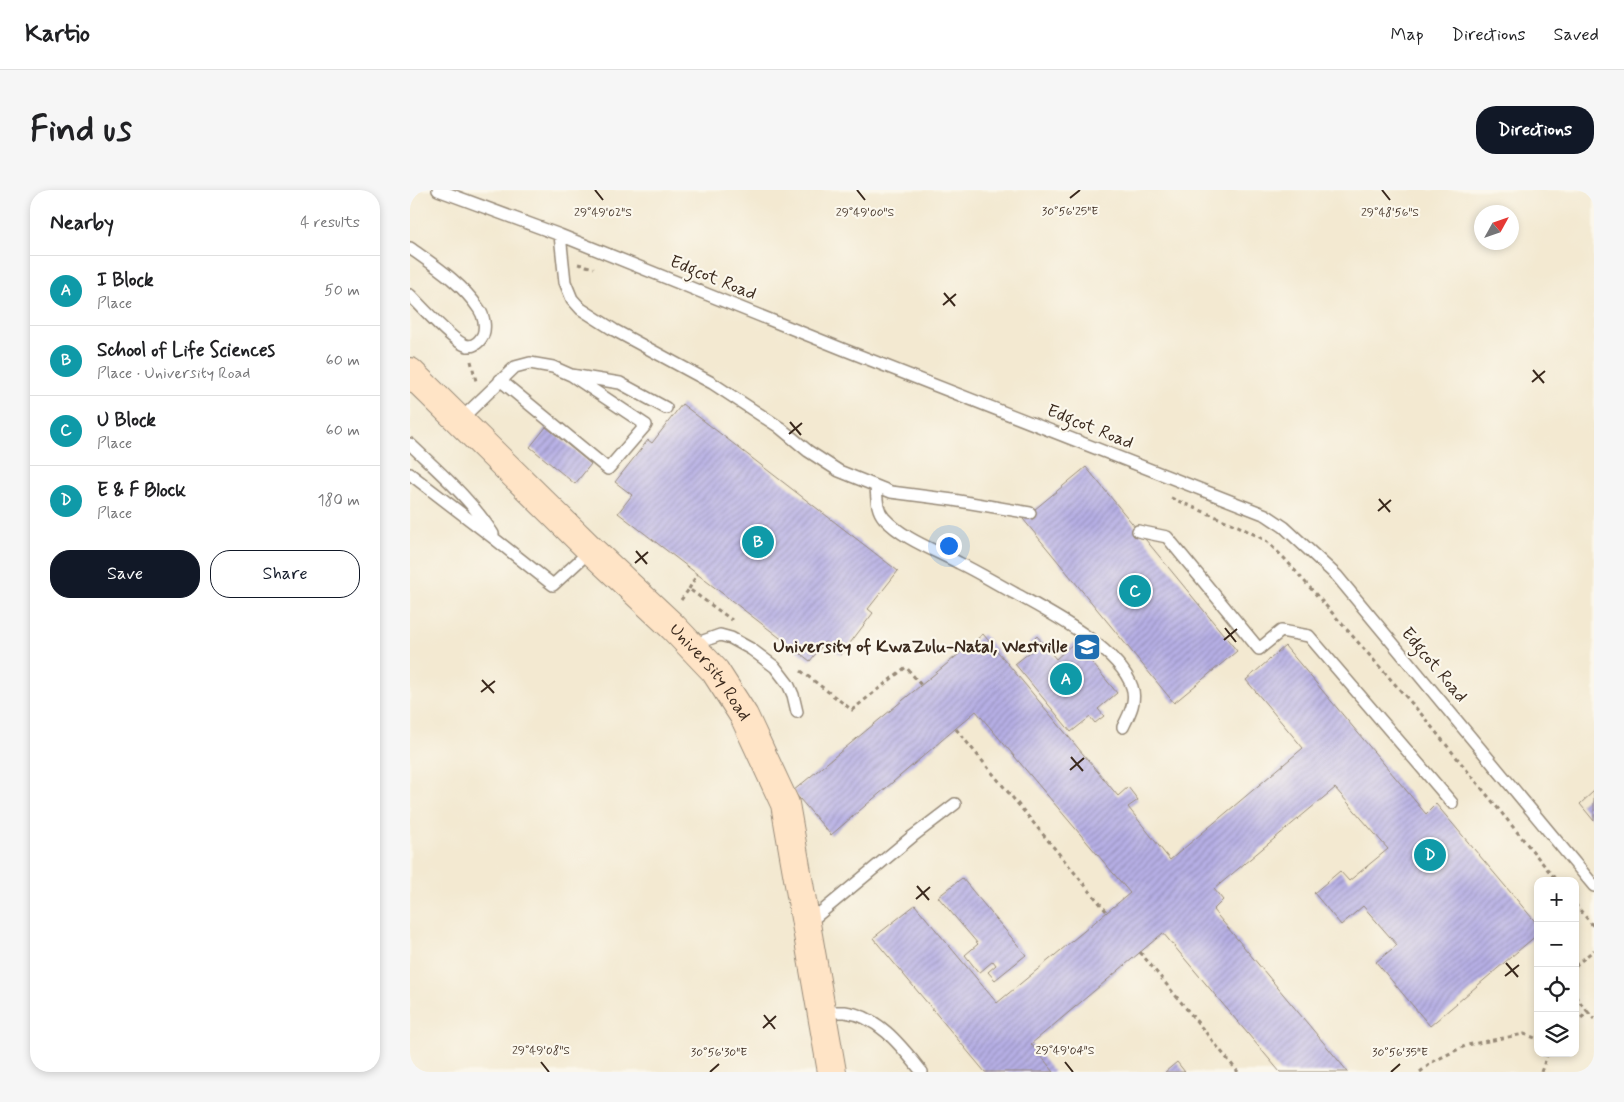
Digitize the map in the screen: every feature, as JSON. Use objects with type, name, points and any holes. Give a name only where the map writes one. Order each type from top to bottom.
[{"type":"street","name":"University Road","points":[[410,372],[591,550],[673,627],[715,671],[744,716],[785,804],[832,1072]]},
{"type":"lane","name":"Edgcot Road","points":[[438,190],[560,236],[1266,515],[1284,528],[1337,576],[1594,886]]},
{"type":"lane","points":[[560,236],[565,282],[572,299],[580,309],[614,330],[712,383],[779,427],[808,451],[839,470],[890,492],[1030,513]]},
{"type":"lane","points":[[410,248],[450,277],[466,292],[476,305],[484,323],[484,332],[480,340],[468,346],[454,338],[410,295]]},
{"type":"lane","points":[[459,421],[500,380],[515,367],[530,363],[553,367],[571,375],[646,425],[608,468],[500,380]]},
{"type":"lane","points":[[571,375],[620,383],[666,408]]},
{"type":"lane","points":[[410,444],[469,501],[482,517],[496,540]]},
{"type":"lane","points":[[410,474],[553,585],[591,550]]},
{"type":"lane","points":[[876,486],[877,502],[884,518],[903,533],[1055,616],[1084,634],[1104,650],[1124,671],[1133,688],[1131,711],[1123,726]]},
{"type":"lane","points":[[1138,531],[1167,537],[1259,649],[1281,631],[1309,636],[1452,803]]},
{"type":"lane","points":[[690,646],[720,635],[731,638],[750,649],[775,668],[788,684],[797,712]]},
{"type":"lane","points":[[806,926],[913,836],[955,804]]},
{"type":"lane","points":[[822,1012],[846,1012],[876,1023],[898,1044],[922,1072]]},
{"type":"path","points":[[1165,495],[1266,540],[1422,715],[1554,877]]},
{"type":"path","points":[[689,589],[697,574]]},
{"type":"path","points":[[797,668],[852,710],[906,667],[921,685]]},
{"type":"path","points":[[956,729],[1106,912]]},
{"type":"path","points":[[1579,909],[1594,927]]},
{"type":"path","points":[[1579,963],[1594,950]]},
{"type":"path","points":[[1140,952],[1238,1072]]},
{"type":"path","points":[[1579,1001],[1594,1019]]},
{"type":"path","points":[[1579,1020],[1588,1012]]},
{"type":"path","points":[[1420,1072],[1434,1060],[1467,1044],[1524,1034],[1534,1038]]},
{"type":"path","points":[[1541,1072],[1547,1057]]},
{"type":"building","points":[[682,404],[898,571],[868,609],[873,613],[841,655],[825,642],[810,661],[618,513],[632,495],[615,482],[648,440],[652,443]]},
{"type":"building","points":[[546,427],[591,464],[575,484],[530,447]]},
{"type":"building","points":[[1086,467],[1237,651],[1174,703],[1023,519]]},
{"type":"building","points":[[983,634],[1118,796],[1128,787],[1138,800],[1128,807],[1170,860],[1303,748],[1246,680],[1285,646],[1426,814],[1436,804],[1534,920],[1534,937],[1430,1026],[1376,962],[1397,945],[1363,906],[1341,925],[1314,893],[1340,871],[1349,881],[1388,849],[1335,788],[1214,889],[1223,900],[1213,910],[1348,1072],[1280,1072],[1163,933],[1031,1044],[1054,1072],[985,1072],[873,938],[915,905],[997,1003],[1130,893],[976,711],[831,835],[793,791]]},
{"type":"building","points":[[1037,636],[1056,659],[1075,642],[1117,693],[1098,709],[1104,716],[1095,723],[1090,717],[1071,732],[1015,664],[1034,649],[1029,643]]},
{"type":"building","points":[[1594,791],[1594,821],[1580,804]]},
{"type":"building","points":[[962,878],[1026,955],[995,980],[988,972],[996,965],[993,961],[979,973],[965,955],[978,944],[938,897]]},
{"type":"building","points":[[1177,1062],[1185,1072],[1165,1072]]},
{"type":"place","name":"School of Life Sciences","points":[[758,542]]},
{"type":"place","name":"U Block","points":[[1135,591]]},
{"type":"place","name":"University of KwaZulu-Natal, Westville","points":[[1087,647]]},
{"type":"place","name":"I Block","points":[[1066,679]]},
{"type":"place","name":"E & F Block","points":[[1430,855]]}]
